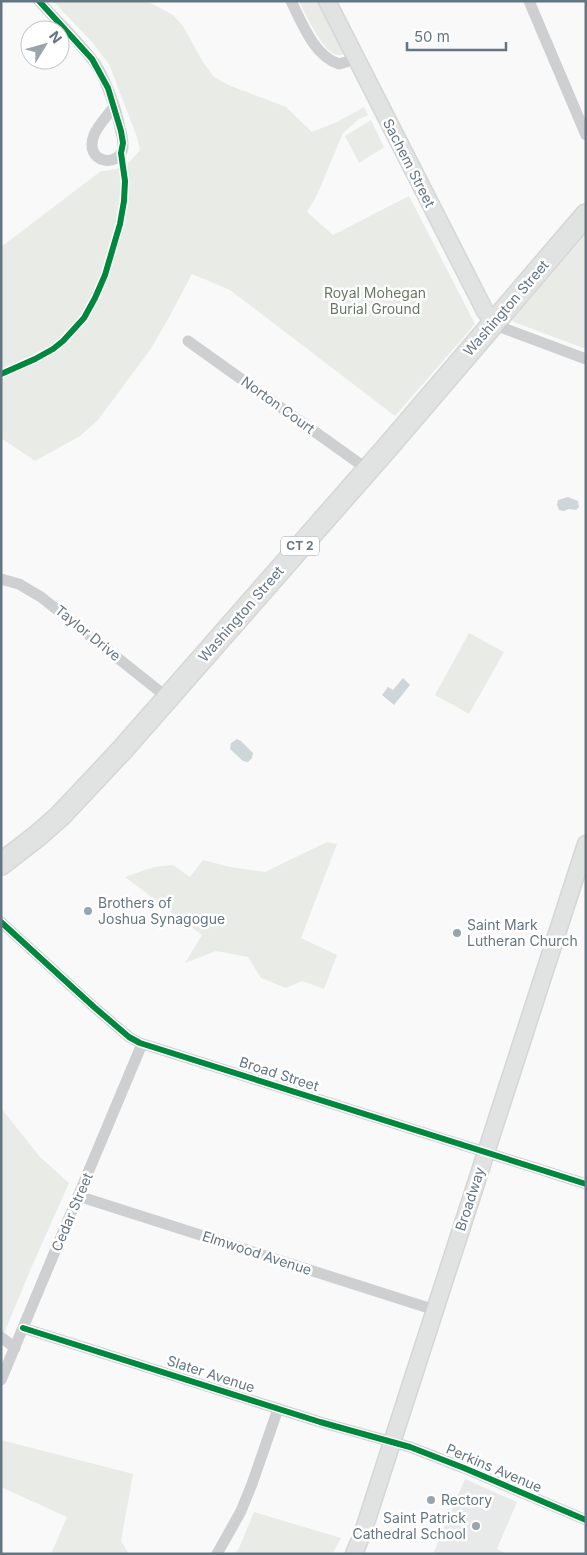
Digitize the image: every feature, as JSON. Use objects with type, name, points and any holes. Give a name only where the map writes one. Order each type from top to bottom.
[{"type":"highway","name":"Washington Street","points":[[1,864],[68,809],[122,750],[367,470],[586,215]]},
{"type":"main road","name":"Sachem Street","points":[[327,1],[485,311],[494,322]]},
{"type":"main road","name":"Broadway","points":[[354,1554],[586,844]]},
{"type":"street","points":[[39,1],[92,59],[108,88],[114,107]]},
{"type":"street","points":[[291,1],[310,36],[326,57],[339,64],[356,59]]},
{"type":"street","points":[[529,1],[586,135]]},
{"type":"street","points":[[494,322],[502,328],[586,359]]},
{"type":"street","name":"Norton Court","points":[[188,341],[367,470]]},
{"type":"street","name":"Taylor Drive","points":[[1,579],[18,584],[42,597],[168,698]]},
{"type":"street","name":"Broad Street","points":[[1,922],[116,1026],[142,1044],[586,1184]]},
{"type":"street","name":"Cedar Street","points":[[1,1380],[142,1044]]},
{"type":"street","name":"Elmwood Avenue","points":[[78,1196],[434,1310]]},
{"type":"street","name":"Slater Avenue","points":[[23,1328],[278,1409],[392,1442]]},
{"type":"street","points":[[1,1337],[15,1348]]},
{"type":"street","points":[[217,1554],[241,1511],[278,1409]]},
{"type":"street","name":"Perkins Avenue","points":[[392,1442],[446,1461],[586,1520]]},
{"type":"shaded area","points":[[568,497],[578,501],[579,507],[576,510],[559,510],[558,500]]},
{"type":"shaded area","points":[[403,678],[410,685],[394,705],[382,695],[388,687],[393,690]]},
{"type":"shaded area","points":[[237,739],[253,753],[252,758],[248,762],[243,761],[230,749],[231,743]]},
{"type":"shaded area","name":"Saint Patrick Cathedral School","points":[[465,1479],[517,1502],[497,1549],[503,1552],[502,1554],[433,1554]]},
{"type":"green space","name":"Royal Mohegan Burial Ground","points":[[53,1],[147,1],[173,15],[183,26],[203,62],[214,77],[228,85],[286,107],[312,132],[337,122],[364,107],[368,115],[359,119],[343,133],[317,195],[307,212],[333,235],[409,196],[475,324],[395,416],[230,290],[192,274],[150,350],[98,420],[80,436],[35,461],[1,438],[1,247],[101,171],[114,170],[123,166],[140,150],[137,137],[109,64],[92,42]]},
{"type":"green space","points":[[299,1],[319,1],[344,54],[337,55],[324,45]]},
{"type":"green space","points":[[371,120],[384,147],[359,163],[345,136]]},
{"type":"green space","points":[[586,234],[586,349],[512,320]]},
{"type":"green space","points":[[469,633],[504,652],[469,714],[435,695]]},
{"type":"green space","points":[[327,842],[337,844],[301,938],[337,955],[324,989],[302,981],[286,988],[261,978],[248,957],[216,951],[185,963],[202,935],[125,877],[154,867],[173,865],[190,877],[203,860],[230,867],[265,872]]},
{"type":"green space","points":[[1,1108],[40,1157],[69,1183],[2,1338]]},
{"type":"green space","points":[[1,1440],[133,1474],[121,1541],[129,1554],[51,1554],[67,1517],[1,1487]]},
{"type":"green space","points":[[254,1512],[341,1538],[332,1554],[235,1554]]},
{"type":"cycle path","points":[[1,374],[53,349],[84,318],[105,275],[120,224],[124,201],[125,181],[121,153],[123,143],[108,88],[92,59],[39,1]]},
{"type":"cycle path","points":[[1,922],[94,1007],[129,1037],[140,1043],[586,1184]]},
{"type":"cycle path","points":[[23,1328],[320,1422],[410,1447],[586,1520]]},
{"type":"place","name":"Brothers of Joshua Synagogue","points":[[88,911]]},
{"type":"place","name":"Saint Mark Lutheran Church","points":[[457,933]]},
{"type":"place","name":"Rectory","points":[[431,1500]]},
{"type":"place","name":"Saint Patrick Cathedral School","points":[[476,1526]]}]
